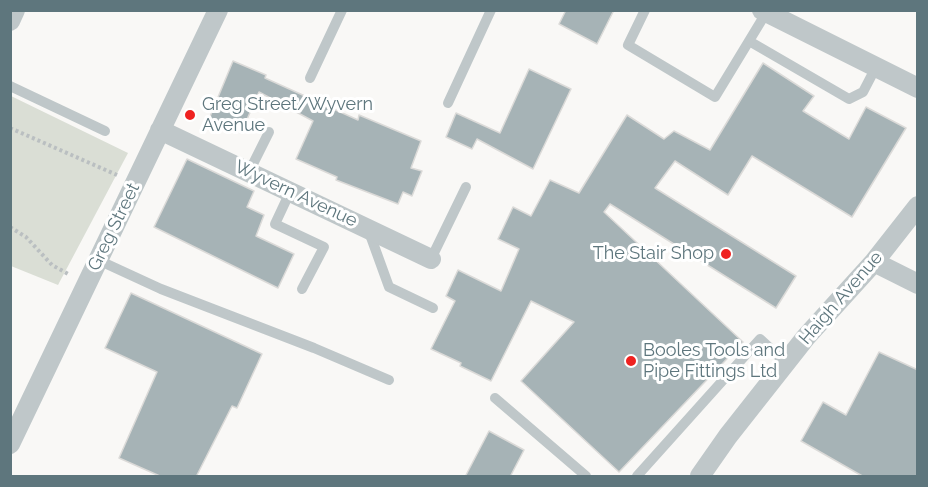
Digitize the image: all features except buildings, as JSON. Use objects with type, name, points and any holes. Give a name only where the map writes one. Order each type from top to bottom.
[{"type":"street","points":[[10,21],[15,10]]},
{"type":"street","name":"Greg Street","points":[[10,444],[218,10]]},
{"type":"street","points":[[764,12],[918,88]]},
{"type":"street","name":"Wyvern Avenue","points":[[160,130],[431,259]]},
{"type":"street","name":"Haigh Avenue","points":[[700,477],[728,436],[806,337],[874,262],[918,206]]},
{"type":"street","points":[[874,262],[918,284]]},
{"type":"lane","points":[[310,78],[342,10]]},
{"type":"lane","points":[[448,103],[491,10]]},
{"type":"lane","points":[[645,10],[628,45],[715,97],[749,42],[764,12]]},
{"type":"lane","points":[[749,42],[849,99],[863,92],[876,67]]},
{"type":"lane","points":[[10,86],[105,131]]},
{"type":"lane","points":[[249,172],[269,132]]},
{"type":"lane","points":[[431,259],[466,187]]},
{"type":"lane","points":[[290,192],[275,224],[324,248],[302,289]]},
{"type":"lane","points":[[368,229],[389,287],[433,308]]},
{"type":"lane","points":[[98,260],[161,289],[314,348],[389,380]]},
{"type":"lane","points":[[638,477],[760,339],[786,363]]},
{"type":"lane","points":[[495,398],[586,477]]},
{"type":"path","points":[[10,128],[135,183]]},
{"type":"path","points":[[10,227],[26,237],[52,265],[86,285]]},
{"type":"shaded area","points":[[11,96],[128,153],[58,285],[11,266]]},
{"type":"place","name":"Greg Street/Wyvern Avenue","points":[[190,115]]},
{"type":"place","name":"The Stair Shop","points":[[726,254]]},
{"type":"place","name":"Booles Tools and Pipe Fittings Ltd","points":[[631,361]]}]
